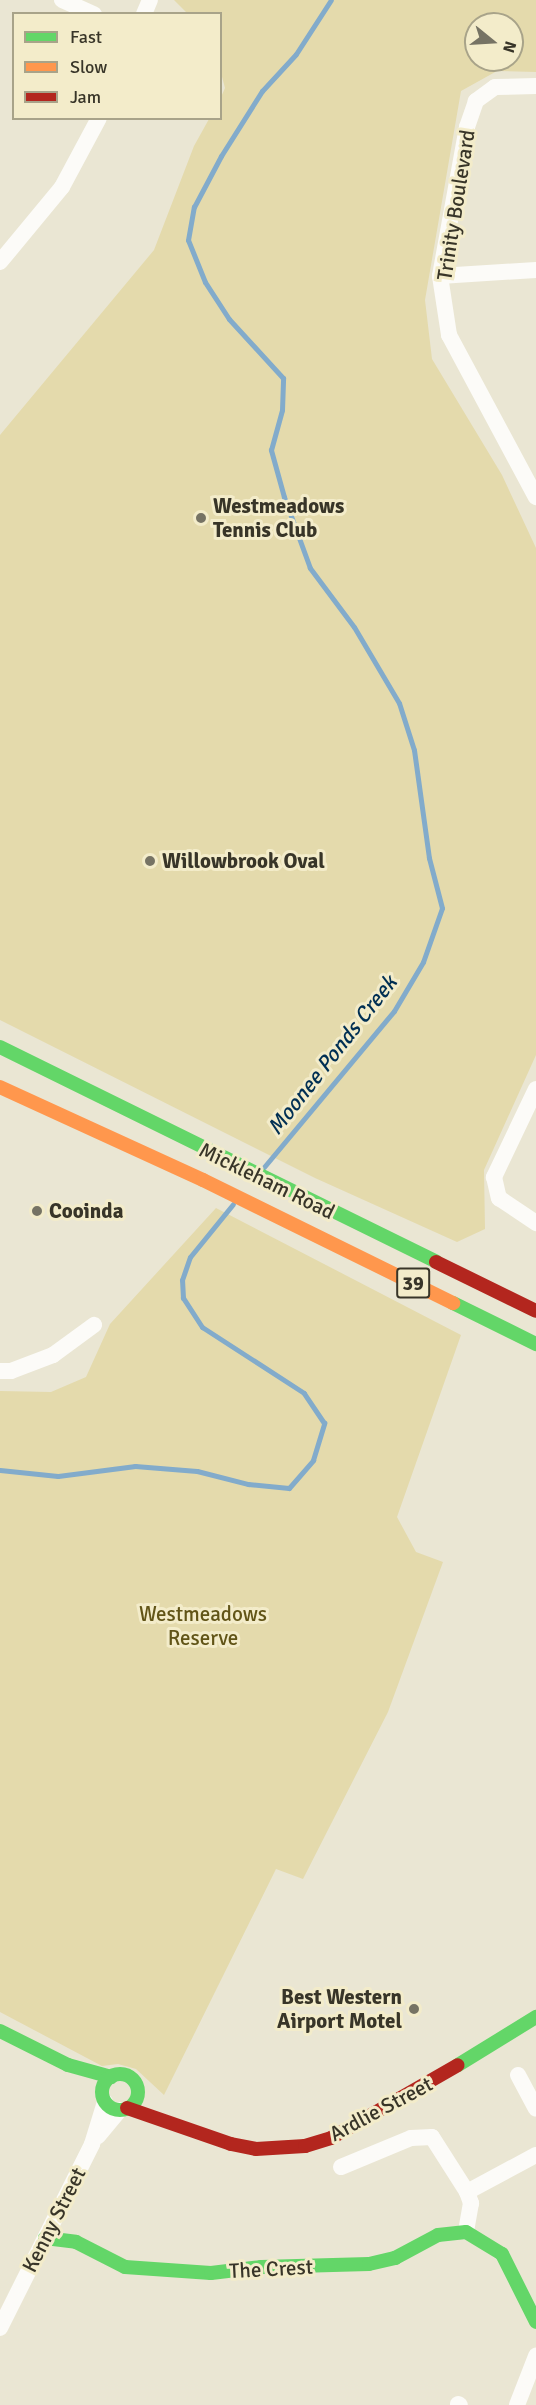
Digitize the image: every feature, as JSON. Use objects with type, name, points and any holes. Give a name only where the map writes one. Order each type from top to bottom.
[{"type":"street","points":[[62,0],[89,12]]},
{"type":"street","name":"Trinity Boulevard","points":[[536,86],[495,87],[476,101],[467,127],[441,276],[449,335],[536,497]]},
{"type":"street","points":[[0,262],[62,187],[98,120]]},
{"type":"street","points":[[441,276],[536,270]]},
{"type":"street","points":[[0,1049],[6,1069],[0,1087]]},
{"type":"street","name":"Mickleham Road","points":[[0,1049],[536,1311]]},
{"type":"street","name":"Mickleham Road","points":[[0,1087],[203,1180],[536,1344]]},
{"type":"street","points":[[536,1089],[494,1177],[499,1198],[536,1223]]},
{"type":"street","points":[[473,1281],[536,1301]]},
{"type":"street","points":[[0,1371],[11,1371],[53,1355],[94,1325]]},
{"type":"street","name":"Ardlie Street","points":[[68,2065],[114,2103],[255,2149],[305,2146],[331,2138],[401,2101],[536,2017]]},
{"type":"street","name":"Ardlie Street","points":[[0,2031],[68,2065],[111,2077],[130,2078],[137,2090],[179,2123]]},
{"type":"street","points":[[518,2075],[536,2109]]},
{"type":"street","points":[[111,2077],[114,2103],[135,2101],[137,2090]]},
{"type":"street","name":"Kenny Street","points":[[0,2328],[114,2103]]},
{"type":"street","points":[[341,2167],[428,2135],[436,2140],[471,2203],[466,2232],[502,2254],[536,2322]]},
{"type":"street","points":[[467,2193],[536,2155]]},
{"type":"street","name":"The Crest","points":[[56,2215],[76,2242]]},
{"type":"street","name":"The Crest","points":[[45,2238],[76,2242],[125,2267],[211,2273],[261,2267],[369,2264],[395,2258],[438,2235],[466,2232]]},
{"type":"street","points":[[517,2405],[536,2356]]},
{"type":"green space","points":[[174,0],[536,0],[536,72],[524,72],[524,12],[464,12],[464,72],[495,72],[461,91],[425,300],[432,359],[502,475],[536,548],[536,1055],[484,1170],[485,1229],[457,1242],[315,1178],[0,1020],[0,435],[154,250],[194,146],[208,120],[222,120],[222,95],[225,88],[222,77],[222,12],[186,12]]},
{"type":"green space","name":"Westmeadows Reserve","points":[[216,1208],[461,1335],[397,1517],[416,1552],[443,1562],[388,1712],[303,1879],[276,1869],[164,2095],[136,2069],[118,2064],[102,2066],[0,2012],[0,1391],[51,1392],[86,1377],[110,1324]]},
{"type":"waterway","name":"Moonee Ponds Creek","points":[[264,1167],[394,1011],[423,962],[442,908],[429,858],[414,750],[399,703],[354,627],[310,568],[284,497],[271,450],[282,410],[283,378],[229,319],[205,282],[188,240],[194,207],[221,156],[262,91],[296,54],[331,0]]},
{"type":"waterway","name":"Moonee Ponds Creek","points":[[0,1470],[58,1476],[135,1466],[197,1471],[248,1484],[289,1488],[313,1460],[324,1423],[304,1393],[202,1327],[183,1298],[182,1280],[190,1257],[233,1204]]},
{"type":"traffic: fast","points":[[0,1047],[436,1262]]},
{"type":"traffic: fast","points":[[453,1303],[536,1344]]},
{"type":"traffic: fast","points":[[458,2065],[536,2017]]},
{"type":"traffic: fast","points":[[0,2031],[68,2065],[111,2077]]},
{"type":"traffic: fast","points":[[120,2074],[132,2080],[138,2092],[132,2104],[120,2110],[108,2104],[102,2092],[108,2080],[120,2074]]},
{"type":"traffic: fast","points":[[45,2238],[76,2242],[125,2267],[211,2273],[261,2267],[369,2264],[395,2258],[438,2235],[466,2232],[502,2254],[536,2322]]},
{"type":"traffic: slow","points":[[0,1087],[203,1180],[453,1303]]},
{"type":"traffic: jam","points":[[436,1262],[536,1311]]},
{"type":"traffic: jam","points":[[127,2108],[231,2144],[256,2149],[305,2146],[331,2138],[458,2065]]},
{"type":"place","name":"Westmeadows Tennis Club","points":[[201,518]]},
{"type":"place","name":"Willowbrook Oval","points":[[150,861]]},
{"type":"place","name":"Cooinda","points":[[37,1211]]},
{"type":"place","name":"Best Western Airport Motel","points":[[414,2009]]}]
